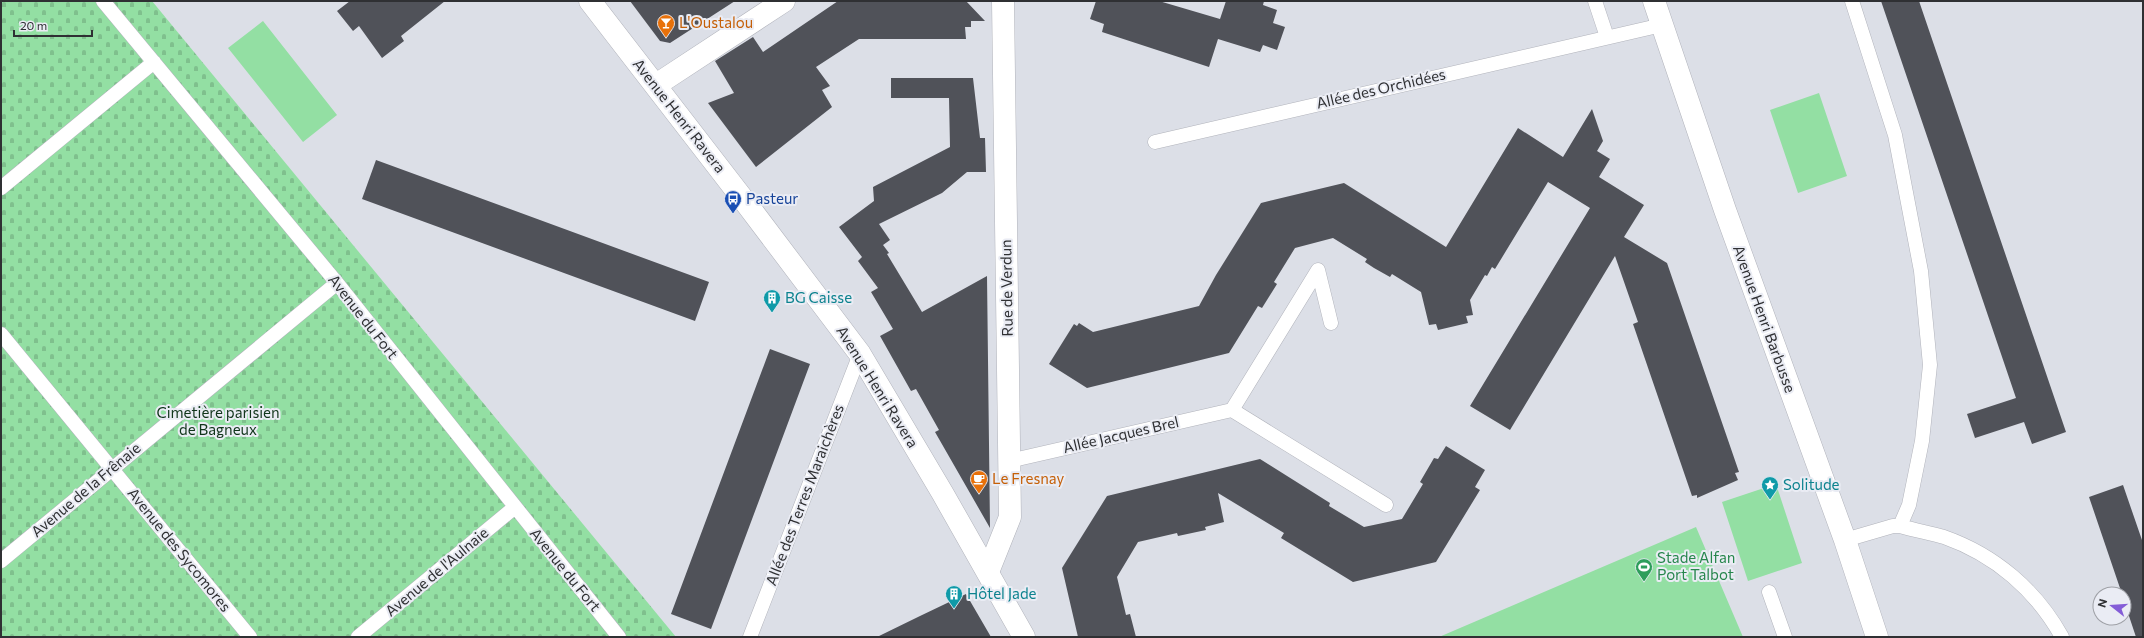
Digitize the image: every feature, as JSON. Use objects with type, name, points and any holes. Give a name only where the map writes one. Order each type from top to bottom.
[{"type":"street","name":"Avenue Henri Ravera","points":[[590,1],[656,85],[860,354],[988,572],[1024,637]]},
{"type":"street","points":[[656,85],[784,1]]},
{"type":"street","name":"Rue de Verdun","points":[[988,572],[1010,517],[1004,1]]},
{"type":"street","name":"Avenue Henri Barbusse","points":[[1654,1],[1725,210],[1845,540],[1877,637]]},
{"type":"lane","name":"Avenue du Fort","points":[[103,1],[337,283],[619,637]]},
{"type":"lane","points":[[1595,1],[1607,37]]},
{"type":"lane","points":[[1852,1],[1894,135],[1921,271],[1930,365],[1922,441],[1908,505],[1900,526]]},
{"type":"lane","name":"Allée des Orchidées","points":[[1155,142],[1662,25]]},
{"type":"lane","points":[[1,188],[154,62]]},
{"type":"lane","points":[[1331,323],[1318,270],[1232,410],[1386,505]]},
{"type":"lane","name":"Avenue de la Frênaie","points":[[1,561],[337,283]]},
{"type":"lane","name":"Avenue des Sycomores","points":[[1,334],[250,637]]},
{"type":"lane","name":"Allée des Terres Maraichères","points":[[750,637],[860,354]]},
{"type":"lane","name":"Allée Jacques Brel","points":[[1010,461],[1232,410]]},
{"type":"lane","name":"Avenue de l'Aulnaie","points":[[358,637],[515,507]]},
{"type":"lane","points":[[1845,540],[1887,528],[1900,526],[1944,538],[1989,558],[2023,584],[2053,620],[2062,637]]},
{"type":"lane","points":[[1769,592],[1785,637]]},
{"type":"green space","name":"Cimetière parisien de Bagneux","points":[[1,1],[152,1],[676,637],[1,637]]},
{"type":"green space","points":[[263,21],[337,115],[303,142],[228,48]]},
{"type":"green space","points":[[1819,93],[1847,176],[1798,193],[1770,110]]},
{"type":"green space","points":[[1776,484],[1802,563],[1748,581],[1722,502]]},
{"type":"green space","name":"Stade Alfan Port Talbot","points":[[1696,527],[1743,637],[1439,637]]},
{"type":"building","points":[[350,1],[445,1],[401,36],[404,41],[382,58],[359,26],[353,31],[337,11]]},
{"type":"building","points":[[630,1],[735,1],[670,43],[660,41]]},
{"type":"building","points":[[838,1],[966,1],[985,21],[971,21],[971,27],[965,27],[966,39],[859,39],[816,67],[830,86],[822,90],[832,107],[756,167],[708,103],[734,93],[715,61],[753,37],[763,52]]},
{"type":"building","points":[[1096,1],[1159,1],[1220,19],[1226,1],[1264,1],[1263,5],[1277,10],[1273,23],[1285,27],[1277,50],[1263,45],[1260,52],[1218,39],[1209,67],[1102,32],[1104,24],[1090,19]]},
{"type":"building","points":[[1881,1],[1919,1],[2066,432],[2032,444],[2024,422],[1975,438],[1967,414],[2016,398]]},
{"type":"building","points":[[891,78],[973,78],[980,138],[985,138],[986,172],[967,172],[942,193],[879,224],[890,240],[883,245],[889,253],[887,254],[922,312],[987,276],[990,528],[935,432],[939,430],[916,389],[911,391],[880,336],[893,329],[871,292],[878,288],[858,261],[862,257],[839,227],[874,201],[873,187],[950,147],[949,98],[891,98]]},
{"type":"building","points":[[1592,109],[1603,141],[1597,151],[1610,159],[1599,177],[1644,205],[1624,237],[1667,263],[1739,472],[1735,473],[1738,480],[1697,498],[1697,495],[1692,496],[1633,324],[1638,322],[1615,256],[1510,430],[1470,406],[1590,208],[1548,182],[1495,269],[1492,267],[1487,276],[1485,275],[1470,300],[1473,315],[1466,316],[1468,323],[1438,330],[1436,324],[1429,325],[1421,292],[1392,274],[1390,277],[1374,268],[1365,262],[1367,259],[1333,238],[1295,248],[1274,282],[1277,284],[1262,308],[1258,306],[1229,353],[1087,388],[1049,364],[1074,324],[1077,326],[1079,323],[1093,332],[1199,306],[1216,275],[1261,203],[1344,183],[1446,247],[1518,128],[1563,157]]},
{"type":"building","points":[[376,160],[709,282],[695,321],[362,199]]},
{"type":"building","points":[[770,349],[810,364],[711,629],[671,614]]},
{"type":"building","points":[[1446,446],[1485,470],[1475,487],[1480,490],[1436,562],[1353,582],[1281,538],[1284,533],[1218,493],[1224,522],[1205,527],[1206,530],[1178,536],[1177,533],[1138,542],[1117,577],[1126,615],[1130,614],[1136,637],[1078,637],[1062,568],[1107,496],[1260,459],[1330,503],[1329,506],[1364,527],[1402,519],[1423,484],[1420,482],[1434,458],[1438,459]]},
{"type":"building","points":[[2123,485],[2143,543],[2143,637],[2136,637],[2132,625],[2132,586],[2119,586],[2089,497]]},
{"type":"building","name":"Hôtel Jade","points":[[966,594],[991,637],[877,637],[920,616]]},
{"type":"place","name":"L'Oustalou","points":[[666,38]]},
{"type":"place","name":"Pasteur","points":[[733,214]]},
{"type":"place","name":"BG Caisse","points":[[772,313]]},
{"type":"place","name":"Le Fresnay","points":[[979,494]]},
{"type":"place","name":"Solitude","points":[[1770,500]]},
{"type":"place","name":"Stade Alfan Port Talbot","points":[[1644,582]]},
{"type":"place","name":"Hôtel Jade","points":[[954,609]]}]
